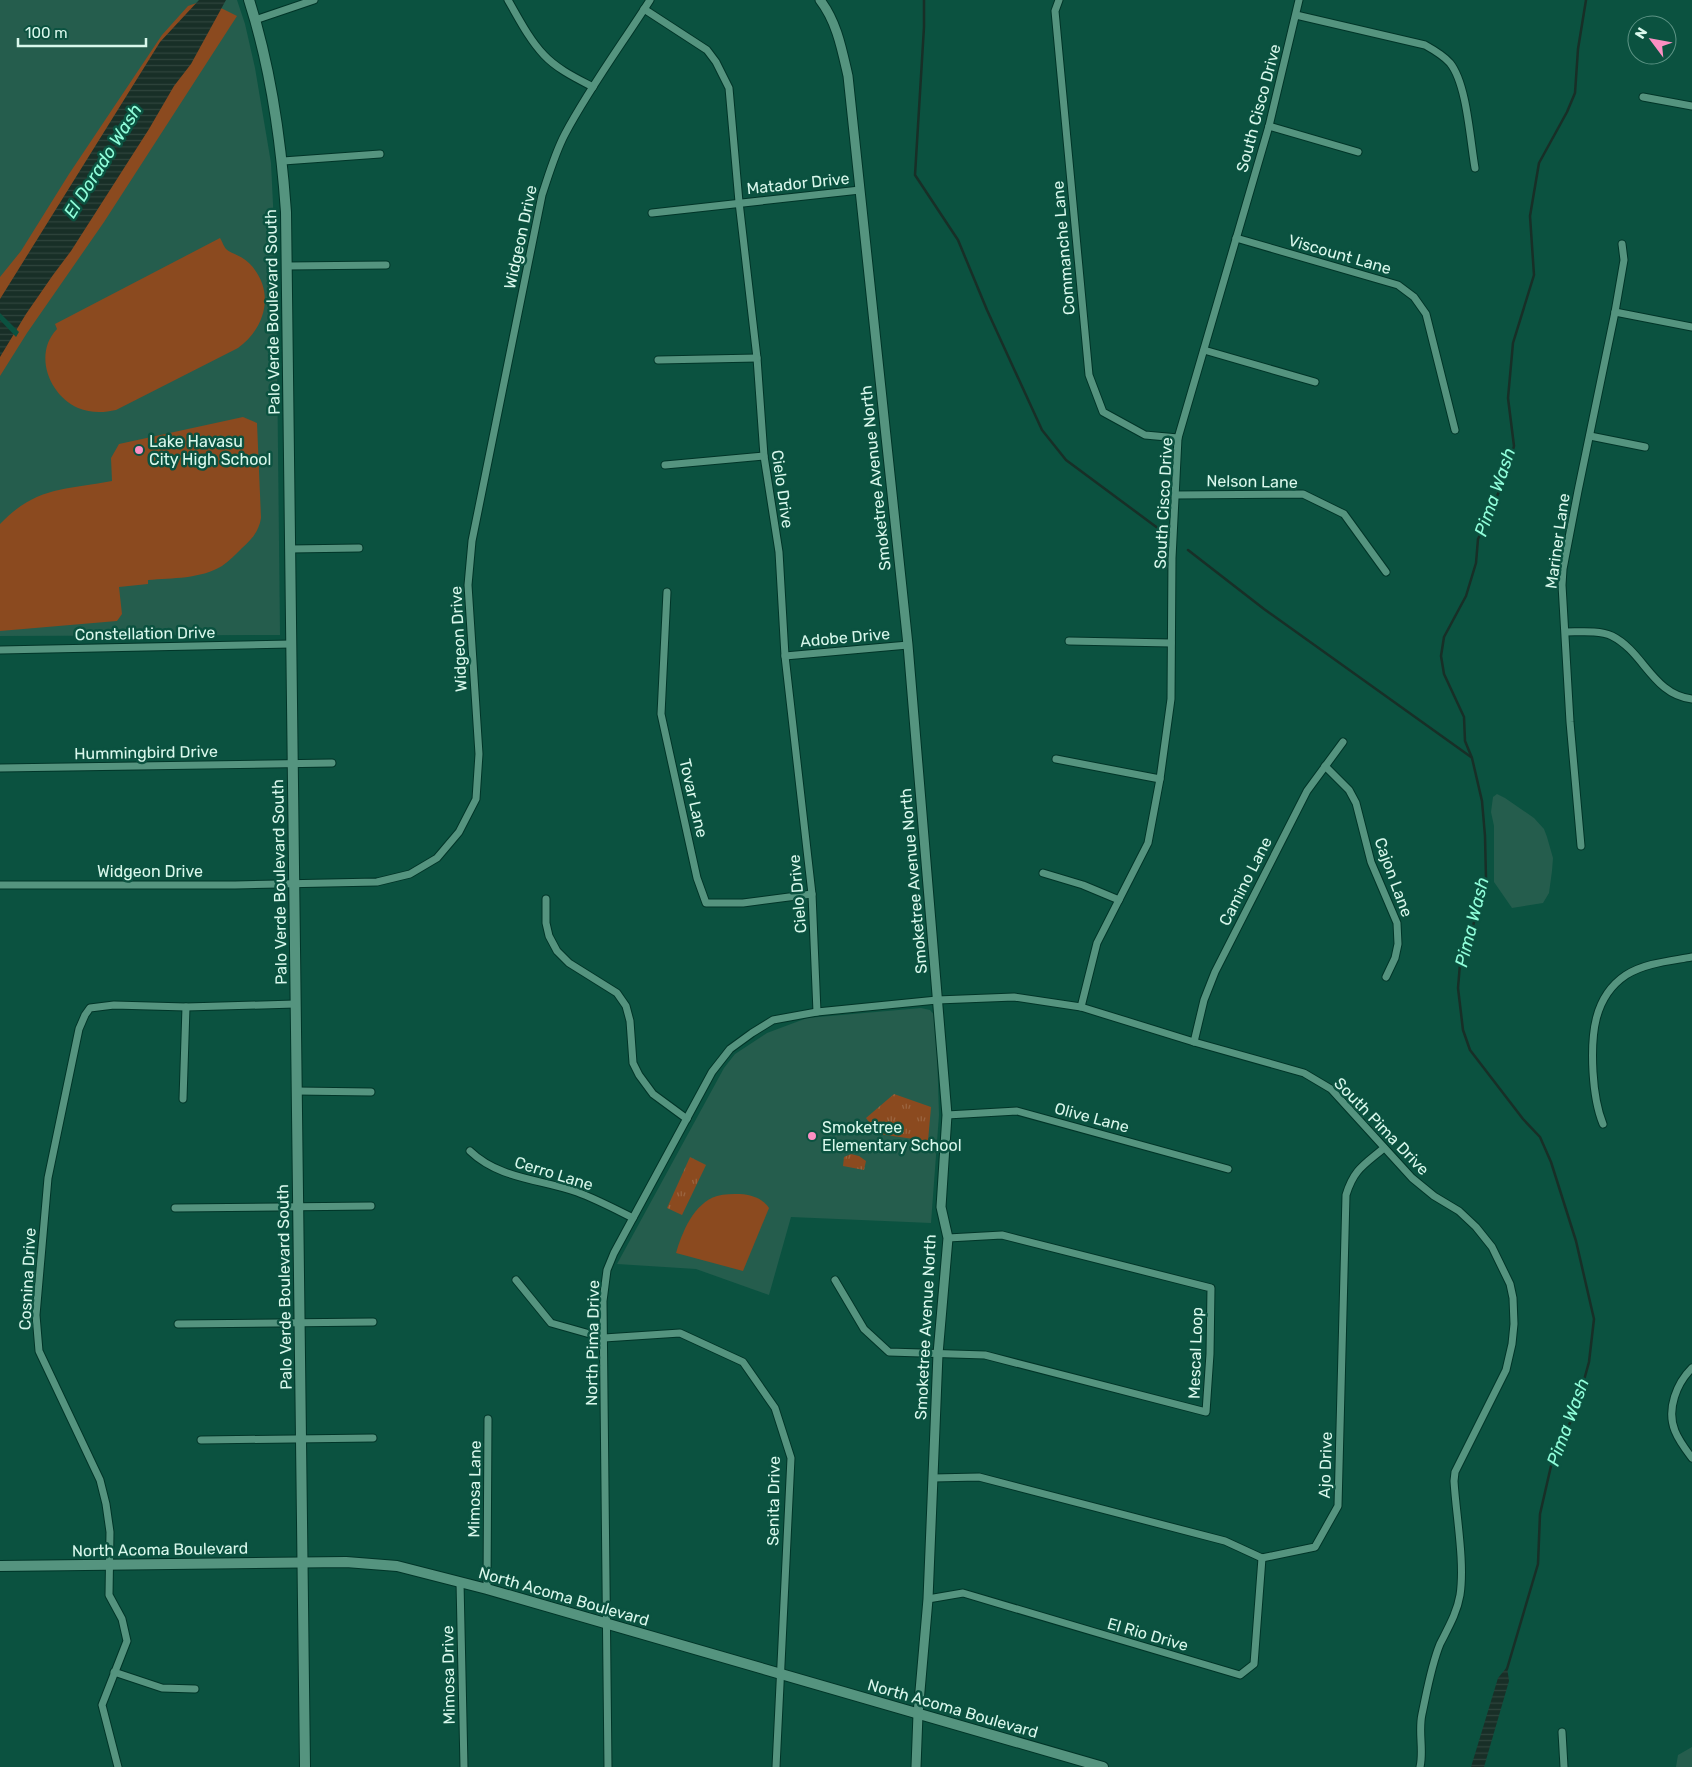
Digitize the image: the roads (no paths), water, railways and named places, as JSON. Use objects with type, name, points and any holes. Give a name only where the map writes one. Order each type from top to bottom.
[{"type":"main road","name":"Palo Verde Boulevard South","points":[[249,0],[256,20],[275,109],[283,161],[286,212],[305,1767]]},
{"type":"main road","name":"North Acoma Boulevard","points":[[0,1566],[303,1562],[370,1563],[405,1568],[487,1589],[1103,1767]]},
{"type":"street","points":[[256,20],[314,0]]},
{"type":"street","points":[[508,0],[530,36],[546,56],[568,73],[593,87]]},
{"type":"street","name":"Widgeon Drive","points":[[0,885],[377,882],[410,874],[437,858],[460,832],[476,799],[479,754],[468,585],[472,542],[542,195],[554,158],[565,134],[593,87],[650,0]]},
{"type":"street","name":"Smoketree Avenue North","points":[[820,0],[826,7],[840,40],[848,76],[908,645],[947,1115],[941,1207],[948,1238],[938,1354],[928,1599],[918,1714],[916,1767]]},
{"type":"street","name":"Commanche Lane","points":[[1059,0],[1055,11],[1089,375],[1104,412],[1145,435],[1178,438]]},
{"type":"street","name":"South Cisco Drive","points":[[1081,1007],[1097,943],[1148,843],[1160,779],[1170,699],[1178,438],[1269,126],[1299,0]]},
{"type":"street","name":"Cielo Drive","points":[[644,9],[707,50],[716,62],[728,88],[756,358],[764,456],[779,552],[785,656],[812,894],[817,1012]]},
{"type":"street","points":[[1296,15],[1425,45],[1439,52],[1456,71],[1462,87],[1475,168]]},
{"type":"street","points":[[1643,97],[1692,106]]},
{"type":"street","points":[[1269,126],[1358,152]]},
{"type":"street","points":[[283,161],[380,154]]},
{"type":"street","name":"Matador Drive","points":[[652,213],[860,190]]},
{"type":"street","name":"Viscount Lane","points":[[1236,238],[1398,285],[1414,297],[1426,314],[1455,430]]},
{"type":"street","name":"Mariner Lane","points":[[1581,846],[1570,722],[1566,632],[1562,604],[1563,569],[1616,312],[1624,260],[1622,244]]},
{"type":"street","points":[[287,266],[386,265]]},
{"type":"street","points":[[1616,312],[1692,328]]},
{"type":"street","points":[[1204,350],[1314,382]]},
{"type":"street","points":[[658,360],[756,358]]},
{"type":"street","points":[[1590,436],[1645,447]]},
{"type":"street","points":[[665,465],[764,456]]},
{"type":"street","name":"Nelson Lane","points":[[1175,495],[1303,494],[1344,514],[1386,572]]},
{"type":"street","points":[[290,549],[359,548]]},
{"type":"street","name":"Tovar Lane","points":[[666,592],[661,714],[698,878],[706,903],[743,903],[812,894]]},
{"type":"street","points":[[1566,632],[1597,633],[1612,636],[1631,651],[1661,686],[1672,693],[1692,699]]},
{"type":"street","points":[[1069,641],[1171,643]]},
{"type":"street","name":"Constellation Drive","points":[[0,650],[292,644]]},
{"type":"street","name":"Adobe Drive","points":[[785,656],[908,645]]},
{"type":"street","name":"Camino Lane","points":[[1194,1042],[1204,1000],[1215,972],[1307,791],[1342,742]]},
{"type":"street","points":[[1056,759],[1160,779]]},
{"type":"street","name":"Hummingbird Drive","points":[[0,768],[332,762]]},
{"type":"street","name":"Cajon Lane","points":[[1326,766],[1349,790],[1356,803],[1371,862],[1397,922],[1398,944],[1395,958],[1386,977]]},
{"type":"street","points":[[1043,873],[1083,885],[1119,900]]},
{"type":"street","points":[[546,899],[549,936],[557,952],[570,963],[617,993],[626,1006],[630,1021],[633,1063],[638,1075],[658,1098],[687,1119]]},
{"type":"street","points":[[1603,1124],[1598,1112],[1592,1051],[1595,1024],[1602,1002],[1617,983],[1628,974],[1664,962],[1692,957]]},
{"type":"street","name":"South Pima Drive","points":[[937,1000],[1014,997],[1081,1007],[1304,1073],[1319,1080],[1331,1089],[1421,1187],[1459,1211],[1484,1236],[1492,1248],[1506,1272],[1513,1298],[1512,1344],[1506,1370],[1455,1472],[1460,1593],[1454,1616],[1440,1644],[1431,1675],[1420,1726],[1422,1758],[1420,1767]]},
{"type":"street","name":"North Pima Drive","points":[[608,1767],[603,1301],[608,1270],[633,1218],[712,1072],[730,1049],[773,1020],[817,1012],[937,1000]]},
{"type":"street","name":"Cosnina Drive","points":[[118,1767],[102,1705],[127,1641],[122,1619],[109,1595],[110,1532],[106,1504],[100,1480],[39,1351],[36,1315],[48,1178],[80,1029],[85,1015],[90,1008],[114,1005],[186,1007],[295,1004]]},
{"type":"street","points":[[183,1099],[186,1007]]},
{"type":"street","points":[[297,1091],[371,1092]]},
{"type":"street","name":"Olive Lane","points":[[947,1115],[1018,1111],[1228,1169]]},
{"type":"street","name":"Ajo Drive","points":[[1262,1558],[1315,1548],[1338,1506],[1346,1195],[1351,1180],[1359,1169],[1384,1148]]},
{"type":"street","name":"Cerro Lane","points":[[470,1151],[489,1166],[508,1174],[577,1192],[633,1218]]},
{"type":"street","points":[[175,1208],[371,1206]]},
{"type":"street","name":"Mescal Loop","points":[[938,1354],[985,1354],[1206,1412],[1210,1354],[1211,1288],[1002,1235],[948,1238]]},
{"type":"street","name":"Senita Drive","points":[[516,1280],[551,1323],[604,1338],[680,1333],[743,1362],[775,1408],[791,1458],[776,1767]]},
{"type":"street","points":[[835,1280],[864,1329],[888,1352],[938,1354]]},
{"type":"street","points":[[178,1324],[373,1322]]},
{"type":"street","points":[[1692,1368],[1677,1388],[1672,1413],[1674,1430],[1692,1458]]},
{"type":"street","name":"Mimosa Lane","points":[[487,1589],[488,1419]]},
{"type":"street","points":[[201,1440],[373,1438]]},
{"type":"street","points":[[933,1478],[979,1477],[1225,1540],[1262,1558]]},
{"type":"street","name":"El Rio Drive","points":[[928,1599],[963,1593],[1240,1675],[1254,1664],[1262,1558]]},
{"type":"street","name":"Mimosa Drive","points":[[460,1582],[464,1767]]},
{"type":"street","points":[[114,1672],[162,1688],[195,1688]]},
{"type":"street","points":[[1562,1732],[1564,1767]]},
{"type":"water","name":"El Dorado Wash","points":[[199,0],[226,0],[191,64],[174,86],[149,129],[71,251],[26,314],[0,357],[0,299],[160,42]]},
{"type":"water","points":[[1507,1667],[1509,1681],[1484,1767],[1471,1767],[1498,1678]]},
{"type":"waterway","points":[[924,0],[915,175],[958,240],[987,310],[1042,430],[1066,460],[1159,529]]},
{"type":"waterway","name":"Pima Wash","points":[[1507,1669],[1538,1564],[1540,1514],[1551,1466],[1576,1409],[1589,1362],[1594,1319],[1576,1241],[1551,1162],[1540,1137],[1523,1119],[1470,1050],[1463,1030],[1458,988],[1460,964],[1486,879],[1485,836],[1482,801],[1472,758],[1465,741],[1464,717],[1444,674],[1441,656],[1444,637],[1466,596],[1476,563],[1478,539],[1489,517],[1508,468],[1514,446],[1508,398],[1513,343],[1534,275],[1530,216],[1539,163],[1567,112],[1575,93],[1578,49],[1586,0]]},
{"type":"waterway","points":[[1188,550],[1264,609],[1471,757]]},
{"type":"place","name":"Lake Havasu City High School","points":[[139,450]]},
{"type":"place","name":"Smoketree Elementary School","points":[[812,1136]]}]
